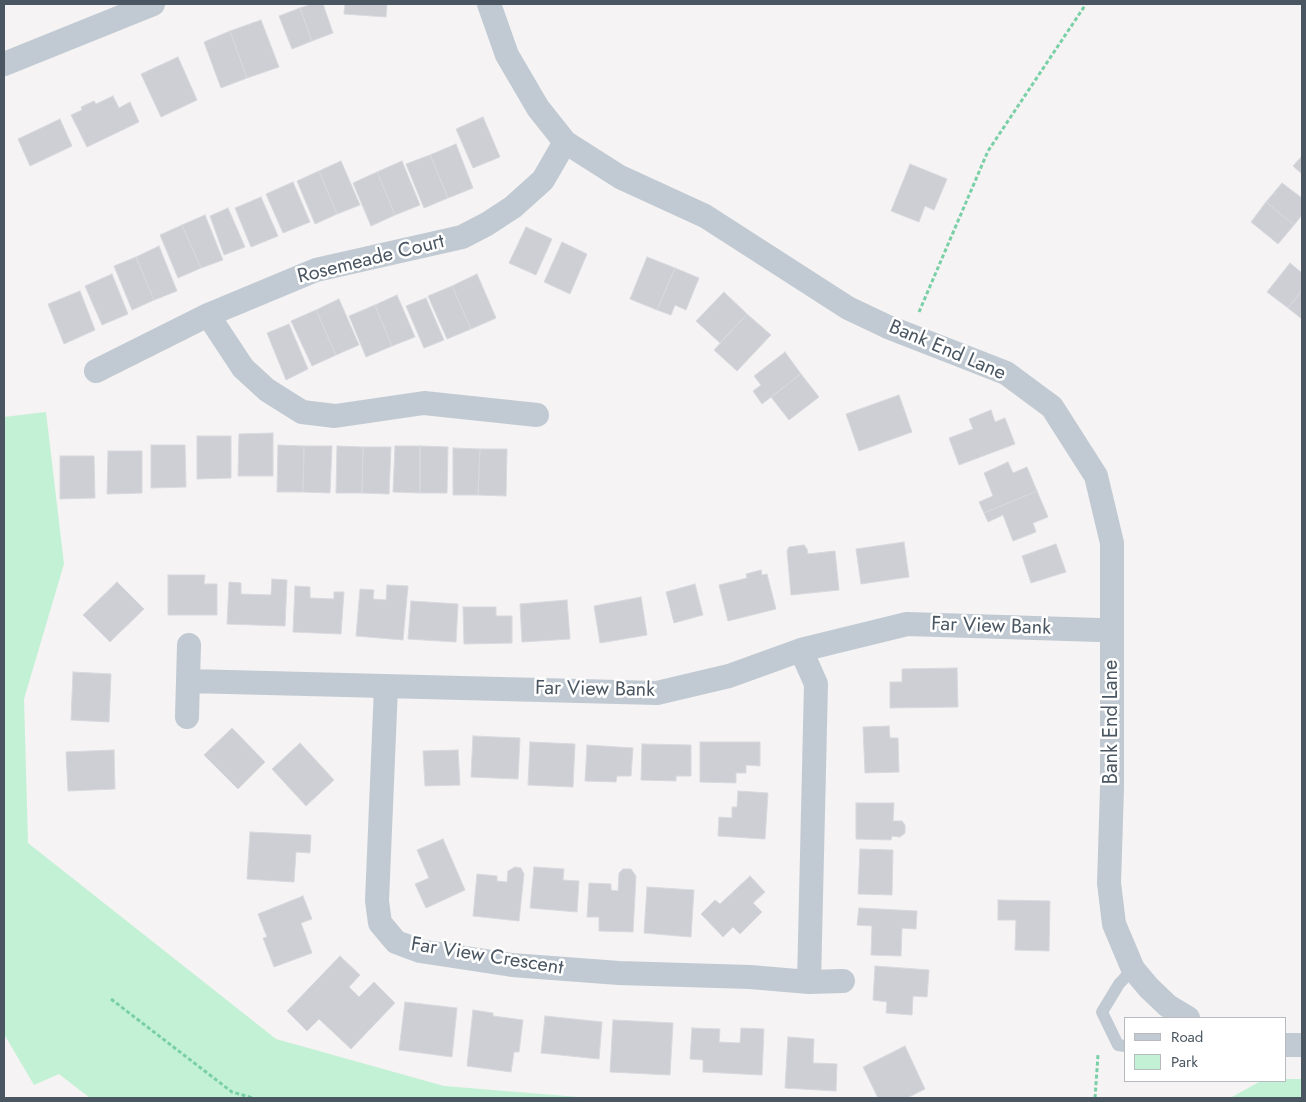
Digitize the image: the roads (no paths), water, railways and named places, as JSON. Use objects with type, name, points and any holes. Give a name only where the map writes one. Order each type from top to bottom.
[{"type":"street","points":[[4,64],[153,4]]},
{"type":"street","name":"Bank End Lane","points":[[489,4],[507,55],[538,108],[565,142],[620,177],[705,216],[848,308],[1006,374],[1052,407],[1096,476],[1112,543],[1112,788],[1109,883],[1114,924],[1133,969],[1168,1006],[1186,1017]]},
{"type":"street","name":"Rosemeade Court","points":[[96,372],[208,315],[316,270],[462,237],[514,207],[543,180],[565,142]]},
{"type":"street","points":[[208,315],[244,368],[267,390],[302,412],[335,416],[424,403],[538,416]]},
{"type":"street","name":"Far View Bank","points":[[189,681],[657,693],[729,676],[801,650],[907,624],[1099,630],[1112,628]]},
{"type":"street","points":[[187,717],[189,645]]},
{"type":"street","points":[[801,650],[816,684],[809,982]]},
{"type":"street","name":"Far View Crescent","points":[[386,687],[377,901],[380,923],[396,942],[420,951],[512,965],[619,973],[750,977],[809,982],[843,981]]},
{"type":"street","points":[[1286,1045],[1302,1045]]},
{"type":"lane","points":[[1124,1046],[1118,1045],[1102,1012],[1119,984],[1133,969]]}]
